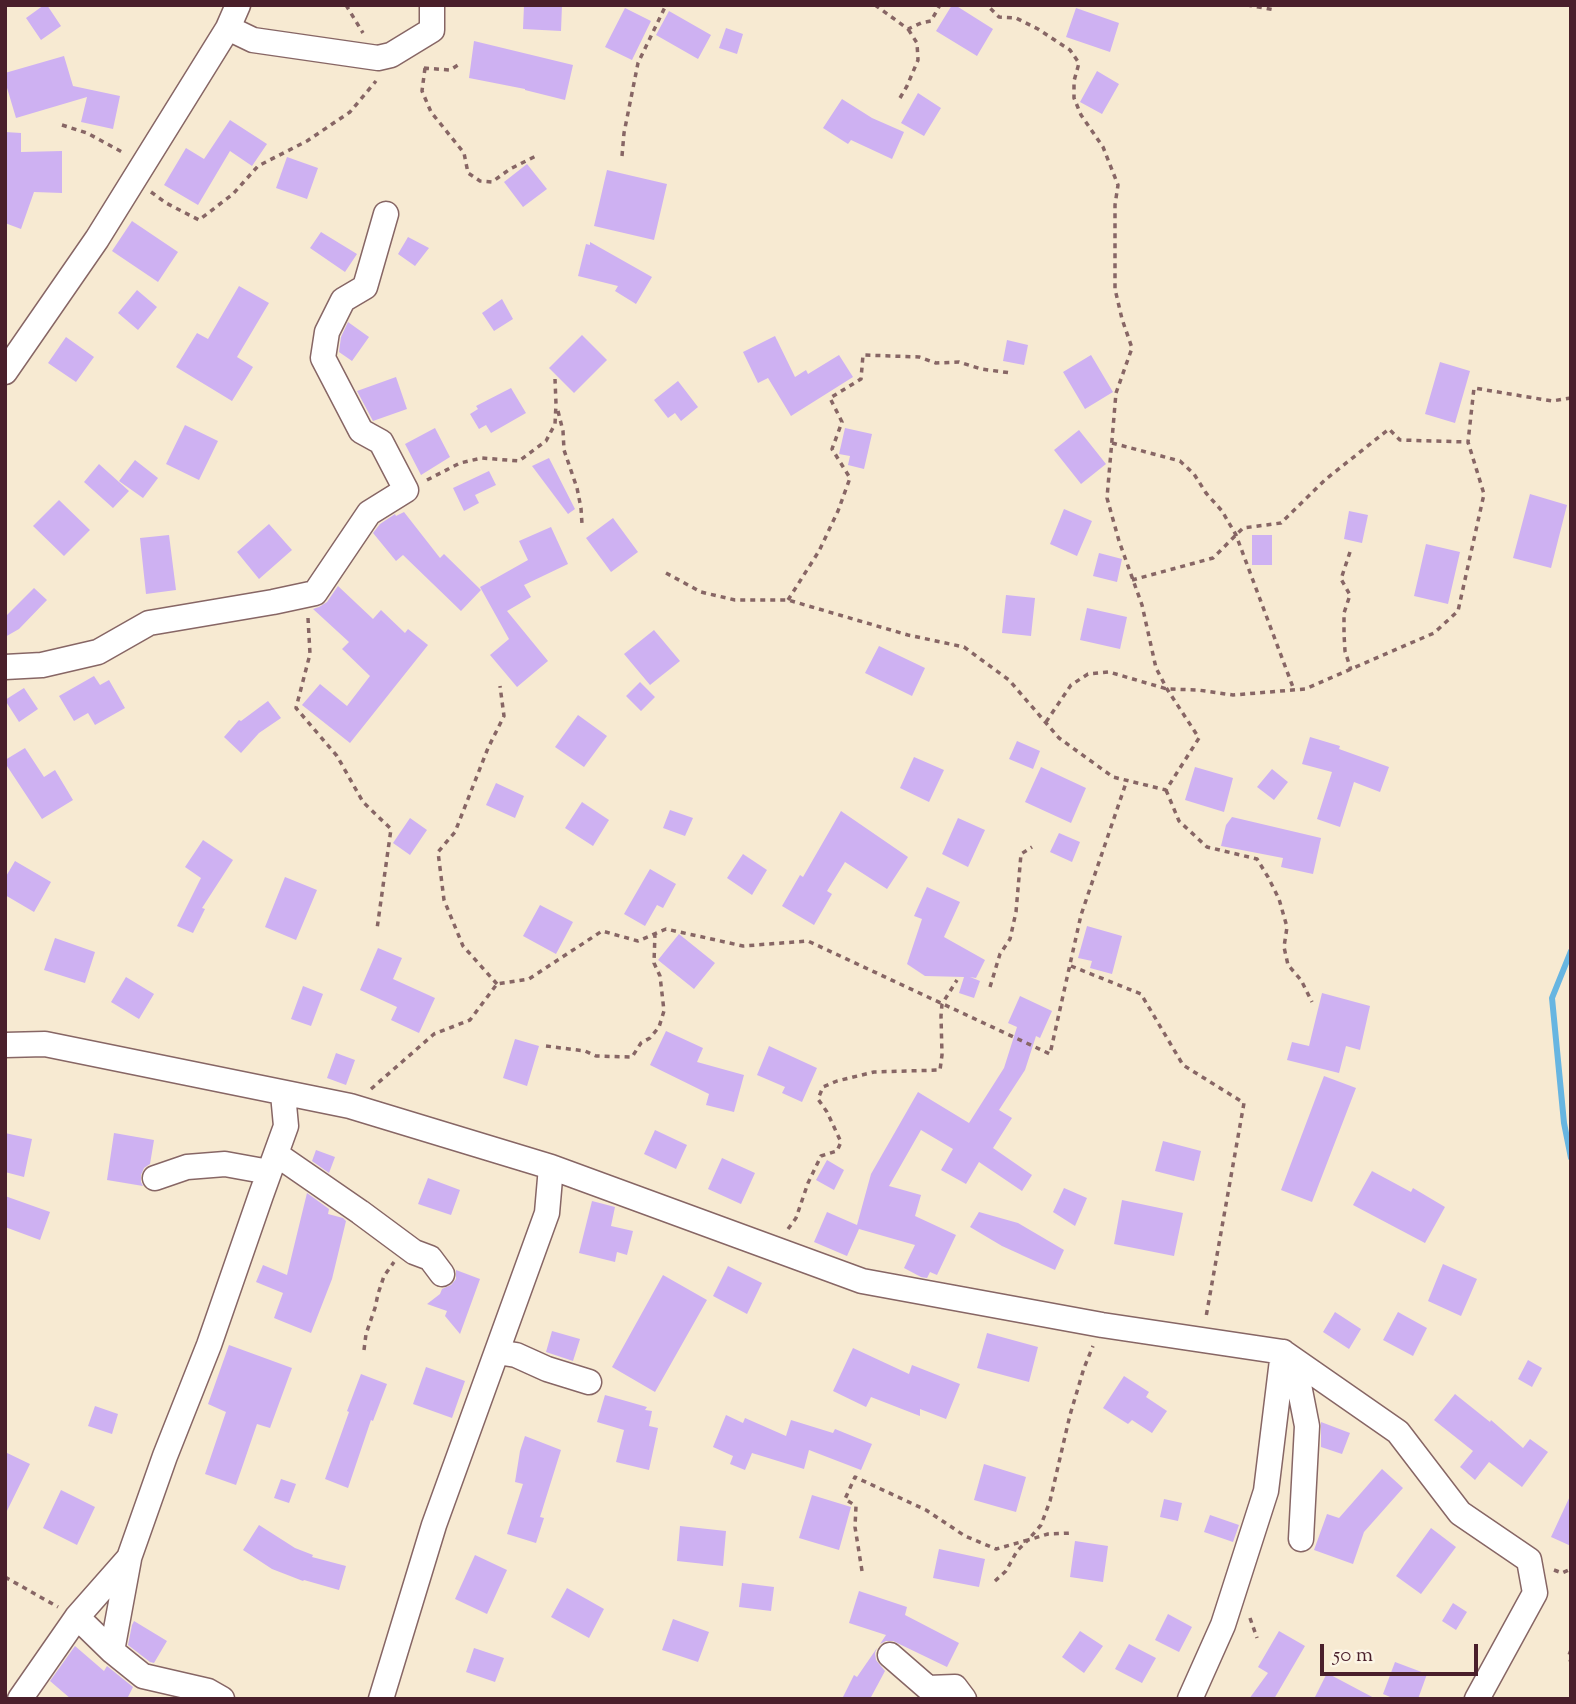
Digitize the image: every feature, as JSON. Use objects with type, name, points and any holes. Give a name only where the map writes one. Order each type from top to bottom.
[{"type":"street","points":[[5,372],[97,239],[128,171],[228,28],[238,5]]},
{"type":"street","points":[[228,28],[253,40],[378,58],[391,55],[432,30],[432,5]]},
{"type":"street","points":[[5,667],[41,664],[99,652],[149,623],[315,593],[369,513],[406,490],[381,442],[361,431],[323,358],[327,332],[343,300],[365,287],[386,214]]},
{"type":"street","points":[[5,1045],[45,1044],[350,1106],[551,1167],[862,1281],[1102,1325],[1283,1352],[1398,1432],[1460,1513],[1529,1560],[1535,1593],[1477,1699]]},
{"type":"street","points":[[112,1651],[129,1558],[165,1455],[209,1345],[286,1126],[283,1094]]},
{"type":"street","points":[[155,1178],[187,1167],[272,1163],[360,1212],[406,1247],[430,1258],[442,1274]]},
{"type":"street","points":[[381,1699],[434,1525],[547,1213],[551,1167]]},
{"type":"street","points":[[497,1352],[516,1355],[589,1382]]},
{"type":"street","points":[[1283,1352],[1298,1385],[1307,1426],[1300,1539]]},
{"type":"street","points":[[1190,1699],[1223,1625],[1266,1491],[1283,1352]]},
{"type":"street","points":[[20,1699],[77,1617],[129,1558]]},
{"type":"street","points":[[77,1617],[143,1676],[208,1691],[222,1699]]},
{"type":"street","points":[[890,1655],[928,1688],[955,1687],[964,1699]]},
{"type":"path","points":[[622,156],[638,62],[666,5]]},
{"type":"path","points":[[875,5],[908,29],[918,43],[918,60],[900,98]]},
{"type":"path","points":[[908,29],[931,21],[940,5]]},
{"type":"path","points":[[987,5],[999,17],[1016,18],[1070,50],[1079,63],[1074,81],[1074,98],[1081,115],[1103,147],[1118,185],[1115,205],[1115,289],[1132,348],[1116,393],[1107,498],[1142,605],[1156,668],[1199,738],[1166,790]]},
{"type":"path","points":[[1247,5],[1275,10]]},
{"type":"path","points":[[62,125],[87,133],[124,152],[128,171],[166,203],[199,219],[233,194],[258,166],[307,141],[350,112],[380,76],[378,58]]},
{"type":"path","points":[[425,68],[422,91],[431,112],[464,153],[468,173],[480,181],[492,182],[536,156]]},
{"type":"path","points":[[788,600],[819,551],[850,478],[832,449],[842,422],[830,398],[861,379],[863,355],[919,357],[936,363],[959,362],[981,369],[1011,373]]},
{"type":"path","points":[[406,490],[460,463],[482,457],[519,461],[546,441],[555,425],[555,379]]},
{"type":"path","points":[[1046,723],[1071,685],[1088,674],[1109,672],[1167,689],[1233,695],[1305,690],[1434,633],[1458,611],[1484,494],[1468,442],[1474,388],[1552,401],[1571,398]]},
{"type":"path","points":[[556,404],[563,431],[564,450],[577,488],[582,524]]},
{"type":"path","points":[[1132,580],[1213,558],[1243,528],[1281,523],[1326,479],[1389,429],[1400,440],[1468,442]]},
{"type":"path","points":[[1112,443],[1180,461],[1194,474],[1222,511],[1236,535],[1294,690]]},
{"type":"path","points":[[1350,552],[1341,579],[1350,594],[1344,613],[1344,635],[1345,651],[1351,670]]},
{"type":"path","points":[[666,573],[701,592],[734,600],[788,600],[908,635],[964,647],[1009,680],[1059,738],[1113,777],[1166,790]]},
{"type":"path","points":[[315,593],[308,610],[310,654],[296,708],[337,757],[363,802],[391,830],[377,929]]},
{"type":"path","points":[[497,984],[463,946],[444,900],[438,852],[455,832],[488,748],[504,716],[500,685]]},
{"type":"path","points":[[350,1106],[434,1034],[470,1020],[497,984],[529,979],[602,931],[638,941],[666,929],[743,946],[808,941],[1050,1054],[1081,915],[1126,780]]},
{"type":"path","points":[[1166,790],[1178,821],[1207,847],[1257,859],[1279,899],[1287,927],[1284,947],[1288,965],[1301,980],[1312,1002]]},
{"type":"path","points":[[990,987],[1000,954],[1010,939],[1016,912],[1021,853],[1032,847]]},
{"type":"path","points":[[546,1046],[585,1051],[596,1056],[632,1056],[641,1043],[650,1038],[659,1027],[664,1011],[660,976],[654,963],[655,933]]},
{"type":"path","points":[[1071,966],[1141,993],[1183,1065],[1244,1103],[1202,1340]]},
{"type":"path","points":[[777,1249],[796,1217],[821,1156],[837,1151],[841,1142],[818,1099],[823,1087],[874,1072],[940,1070],[942,1004],[957,981]]},
{"type":"path","points":[[364,1350],[366,1334],[384,1276],[406,1247]]},
{"type":"path","points":[[995,1581],[1006,1571],[1017,1551],[1041,1525],[1050,1502],[1084,1368],[1102,1325]]},
{"type":"path","points":[[862,1571],[855,1527],[856,1506],[845,1499],[855,1477],[926,1510],[965,1536],[996,1549],[1048,1534],[1072,1533]]},
{"type":"path","points":[[5,1577],[77,1617]]},
{"type":"path","points":[[1571,1650],[1571,1662]]},
{"type":"building","points":[[47,5],[61,26],[41,40],[26,18]]},
{"type":"building","points":[[524,5],[562,5],[561,31],[523,29]]},
{"type":"building","points":[[952,5],[993,29],[977,56],[936,31]]},
{"type":"building","points":[[625,8],[651,21],[632,60],[605,47]]},
{"type":"building","points":[[1076,8],[1119,23],[1110,52],[1066,37]]},
{"type":"building","points":[[669,11],[711,35],[698,59],[656,35]]},
{"type":"building","points":[[726,28],[743,34],[737,54],[719,48]]},
{"type":"building","points":[[474,41],[573,65],[565,100],[469,78]]},
{"type":"building","points":[[64,56],[73,86],[120,96],[113,129],[81,122],[87,97],[16,118],[5,73]]},
{"type":"building","points":[[1097,71],[1119,84],[1102,114],[1080,102]]},
{"type":"building","points":[[918,93],[941,108],[924,136],[901,123]]},
{"type":"building","points":[[842,99],[872,118],[904,132],[892,159],[851,140],[848,144],[823,128]]},
{"type":"building","points":[[230,120],[267,144],[252,166],[230,151],[198,205],[164,185],[186,148],[204,159]]},
{"type":"building","points":[[5,132],[21,133],[21,152],[62,151],[62,193],[34,192],[21,229],[5,223]]},
{"type":"building","points":[[287,157],[318,168],[307,199],[276,188]]},
{"type":"building","points":[[527,164],[547,189],[523,207],[504,182]]},
{"type":"building","points":[[607,170],[667,184],[654,240],[594,226]]},
{"type":"building","points":[[132,221],[178,252],[158,282],[112,251]]},
{"type":"building","points":[[321,232],[357,254],[345,272],[310,248]]},
{"type":"building","points":[[408,237],[429,248],[415,266],[398,254]]},
{"type":"building","points":[[590,242],[652,277],[636,304],[615,291],[618,286],[578,276],[586,244],[590,245]]},
{"type":"building","points":[[239,286],[269,303],[237,357],[253,367],[232,401],[176,367],[197,333],[208,339]]},
{"type":"building","points":[[137,290],[157,307],[138,330],[118,313]]},
{"type":"building","points":[[502,299],[513,319],[494,331],[482,313]]},
{"type":"building","points":[[348,322],[369,337],[352,361],[339,352],[341,337]]},
{"type":"building","points":[[582,335],[607,360],[574,393],[549,368]]},
{"type":"building","points":[[775,336],[795,377],[806,370],[808,374],[839,355],[853,377],[791,416],[768,378],[758,383],[743,352]]},
{"type":"building","points":[[66,337],[94,357],[76,382],[48,363]]},
{"type":"building","points":[[1007,340],[1028,345],[1024,365],[1003,361]]},
{"type":"building","points":[[1091,355],[1113,392],[1085,409],[1063,372]]},
{"type":"building","points":[[1440,362],[1470,371],[1455,423],[1425,414]]},
{"type":"building","points":[[396,377],[407,409],[373,421],[357,391]]},
{"type":"building","points":[[678,381],[698,407],[681,421],[675,413],[668,418],[654,400]]},
{"type":"building","points":[[511,388],[526,413],[491,433],[486,425],[479,429],[470,414],[478,409],[476,406]]},
{"type":"building","points":[[185,425],[218,441],[199,480],[166,464]]},
{"type":"building","points":[[435,428],[450,457],[421,475],[405,444]]},
{"type":"building","points":[[845,428],[872,434],[864,469],[848,465],[850,456],[839,454]]},
{"type":"building","points":[[1079,430],[1106,464],[1081,484],[1054,450]]},
{"type":"building","points":[[549,458],[575,509],[568,514],[532,466]]},
{"type":"building","points":[[135,460],[158,478],[143,498],[119,481]]},
{"type":"building","points":[[99,464],[129,491],[113,508],[84,482]]},
{"type":"building","points":[[489,471],[496,485],[475,495],[479,503],[464,511],[453,488]]},
{"type":"building","points":[[1530,494],[1567,505],[1551,568],[1513,558]]},
{"type":"building","points":[[59,500],[90,530],[64,556],[33,526]]},
{"type":"building","points":[[1064,509],[1092,521],[1077,556],[1050,544]]},
{"type":"building","points":[[1349,511],[1368,515],[1362,543],[1344,539]]},
{"type":"building","points":[[404,512],[440,558],[444,554],[481,590],[461,611],[403,555],[396,561],[373,533],[380,524],[395,514],[396,516]]},
{"type":"building","points":[[613,518],[638,552],[611,572],[586,538]]},
{"type":"building","points":[[269,524],[292,550],[259,579],[237,552]]},
{"type":"building","points":[[551,527],[568,564],[524,585],[531,597],[507,611],[548,661],[517,687],[490,655],[509,639],[480,587],[528,560],[519,541]]},
{"type":"building","points":[[169,535],[176,590],[146,594],[140,538]]},
{"type":"building","points":[[1252,535],[1272,535],[1272,565],[1252,565]]},
{"type":"building","points":[[1426,544],[1460,552],[1448,604],[1414,596]]},
{"type":"building","points":[[1099,553],[1122,559],[1117,582],[1093,576]]},
{"type":"building","points":[[338,586],[373,619],[381,610],[405,633],[408,629],[428,645],[350,743],[302,705],[320,684],[347,706],[370,676],[342,649],[349,642],[313,609],[327,602]]},
{"type":"building","points":[[34,588],[47,600],[19,629],[5,637],[5,617]]},
{"type":"building","points":[[1006,595],[1035,598],[1031,636],[1002,633]]},
{"type":"building","points":[[1087,608],[1127,617],[1120,649],[1080,640]]},
{"type":"building","points":[[654,630],[680,661],[650,685],[624,654]]},
{"type":"building","points":[[879,646],[925,668],[912,696],[865,673]]},
{"type":"building","points":[[94,676],[100,685],[109,680],[125,708],[95,725],[88,713],[74,721],[59,696]]},
{"type":"building","points":[[640,682],[655,697],[641,711],[626,696]]},
{"type":"building","points":[[24,688],[38,709],[19,722],[5,700]]},
{"type":"building","points":[[268,701],[281,718],[259,733],[241,753],[224,737],[239,720]]},
{"type":"building","points":[[578,715],[607,736],[584,767],[555,747]]},
{"type":"building","points":[[1310,737],[1340,746],[1339,749],[1389,767],[1380,792],[1354,782],[1340,827],[1317,819],[1332,772],[1302,764]]},
{"type":"building","points":[[1017,741],[1040,751],[1033,769],[1009,759]]},
{"type":"building","points":[[25,748],[44,777],[55,770],[73,800],[42,819],[5,763],[5,760]]},
{"type":"building","points":[[914,757],[944,770],[929,802],[900,788]]},
{"type":"building","points":[[1041,767],[1086,788],[1071,823],[1025,802]]},
{"type":"building","points":[[1195,767],[1233,778],[1224,812],[1185,800]]},
{"type":"building","points":[[1272,769],[1288,782],[1274,800],[1257,787]]},
{"type":"building","points":[[496,783],[524,796],[515,818],[486,805]]},
{"type":"building","points":[[582,802],[609,820],[593,846],[565,828]]},
{"type":"building","points":[[670,810],[693,818],[685,836],[663,828]]},
{"type":"building","points":[[841,811],[908,857],[887,889],[845,862],[827,891],[832,894],[814,925],[782,906],[800,875],[803,877]]},
{"type":"building","points":[[1232,817],[1321,838],[1313,874],[1281,867],[1283,858],[1221,846],[1226,825]]},
{"type":"building","points":[[410,818],[427,830],[410,855],[393,843]]},
{"type":"building","points":[[958,818],[985,830],[968,867],[942,854]]},
{"type":"building","points":[[1059,833],[1080,842],[1072,862],[1050,852]]},
{"type":"building","points":[[203,840],[233,860],[202,908],[205,909],[193,933],[177,926],[201,878],[185,867]]},
{"type":"building","points":[[743,854],[767,870],[752,895],[727,878]]},
{"type":"building","points":[[15,861],[51,882],[34,912],[5,895],[5,878]]},
{"type":"building","points":[[650,869],[676,884],[663,908],[657,905],[645,926],[624,914]]},
{"type":"building","points":[[285,877],[317,890],[296,940],[265,927]]},
{"type":"building","points":[[927,887],[960,902],[944,937],[985,960],[976,978],[970,977],[980,981],[974,998],[959,993],[964,977],[925,976],[907,964],[922,919],[914,916]]},
{"type":"building","points":[[540,905],[573,922],[556,954],[523,936]]},
{"type":"building","points":[[1087,926],[1122,936],[1112,974],[1090,968],[1092,961],[1078,958]]},
{"type":"building","points":[[679,934],[715,963],[694,989],[658,960]]},
{"type":"building","points":[[55,938],[95,952],[85,983],[44,970]]},
{"type":"building","points":[[378,948],[402,958],[393,979],[435,998],[419,1033],[391,1020],[397,1007],[360,990]]},
{"type":"building","points":[[126,977],[154,994],[139,1019],[111,1002]]},
{"type":"building","points":[[303,986],[323,994],[311,1026],[291,1019]]},
{"type":"building","points":[[1322,993],[1370,1006],[1360,1050],[1346,1046],[1339,1073],[1287,1060],[1292,1042],[1309,1046]]},
{"type":"building","points":[[1020,996],[1052,1011],[1040,1038],[1036,1036],[1025,1070],[999,1110],[1012,1118],[993,1148],[1032,1175],[1022,1191],[979,1162],[966,1184],[941,1170],[953,1149],[921,1130],[889,1186],[921,1195],[915,1216],[956,1235],[937,1275],[930,1272],[927,1278],[921,1277],[904,1268],[915,1245],[859,1229],[847,1256],[814,1242],[827,1212],[857,1225],[871,1174],[918,1092],[969,1123],[1004,1068],[1017,1027],[1008,1023]]},
{"type":"building","points":[[666,1031],[703,1048],[697,1062],[744,1075],[734,1112],[706,1105],[709,1094],[650,1065]]},
{"type":"building","points":[[515,1039],[539,1046],[527,1086],[503,1078]]},
{"type":"building","points":[[769,1046],[817,1068],[802,1102],[782,1093],[785,1087],[757,1075]]},
{"type":"building","points":[[336,1053],[355,1060],[346,1085],[327,1078]]},
{"type":"building","points":[[1324,1076],[1356,1088],[1312,1202],[1281,1190]]},
{"type":"building","points":[[655,1130],[687,1145],[676,1169],[644,1154]]},
{"type":"building","points":[[5,1133],[32,1139],[24,1177],[5,1172]]},
{"type":"building","points":[[114,1133],[154,1140],[150,1164],[144,1168],[141,1175],[143,1186],[107,1180]]},
{"type":"building","points":[[1163,1141],[1201,1151],[1194,1181],[1155,1171]]},
{"type":"building","points":[[316,1150],[335,1157],[329,1173],[312,1161]]},
{"type":"building","points":[[722,1158],[755,1173],[741,1204],[708,1189]]},
{"type":"building","points":[[827,1160],[844,1170],[834,1190],[816,1180]]},
{"type":"building","points":[[1372,1171],[1411,1192],[1413,1188],[1445,1207],[1425,1243],[1353,1205]]},
{"type":"building","points":[[428,1178],[460,1190],[451,1215],[418,1204]]},
{"type":"building","points":[[1064,1188],[1087,1198],[1075,1226],[1053,1212]]},
{"type":"building","points":[[307,1193],[329,1209],[328,1214],[346,1221],[332,1279],[311,1333],[274,1318],[283,1293],[256,1282],[263,1265],[287,1275]]},
{"type":"building","points":[[5,1196],[50,1212],[40,1240],[5,1227]]},
{"type":"building","points":[[1122,1200],[1183,1213],[1174,1256],[1114,1244]]},
{"type":"building","points":[[592,1201],[615,1207],[611,1226],[633,1231],[627,1255],[617,1252],[615,1262],[579,1253]]},
{"type":"building","points":[[979,1212],[1018,1223],[1064,1250],[1055,1270],[1002,1246],[970,1227]]},
{"type":"building","points":[[1443,1264],[1477,1279],[1461,1316],[1428,1301]]},
{"type":"building","points":[[728,1266],[762,1283],[747,1314],[713,1296]]},
{"type":"building","points":[[456,1270],[480,1279],[460,1334],[445,1316],[447,1311],[427,1304],[440,1294],[442,1289],[451,1285],[456,1279]]},
{"type":"building","points":[[663,1275],[707,1300],[655,1392],[612,1367]]},
{"type":"building","points":[[1335,1312],[1361,1329],[1349,1349],[1323,1332]]},
{"type":"building","points":[[1398,1312],[1427,1328],[1413,1356],[1383,1340]]},
{"type":"building","points":[[552,1331],[580,1339],[573,1361],[546,1352]]},
{"type":"building","points":[[987,1333],[1038,1347],[1029,1382],[977,1368]]},
{"type":"building","points":[[229,1345],[292,1368],[270,1428],[257,1424],[236,1485],[205,1474],[226,1412],[208,1404]]},
{"type":"building","points":[[853,1348],[909,1374],[912,1365],[960,1384],[946,1419],[920,1409],[920,1416],[871,1397],[866,1407],[833,1391]]},
{"type":"building","points":[[1528,1360],[1542,1368],[1532,1387],[1518,1379]]},
{"type":"building","points":[[426,1367],[465,1381],[452,1418],[413,1404]]},
{"type":"building","points":[[361,1374],[387,1384],[373,1421],[371,1420],[348,1488],[325,1479]]},
{"type":"building","points":[[1124,1376],[1149,1392],[1146,1397],[1167,1411],[1152,1433],[1132,1420],[1128,1424],[1103,1408]]},
{"type":"building","points":[[1455,1394],[1523,1448],[1530,1439],[1548,1452],[1522,1487],[1489,1462],[1475,1480],[1460,1467],[1473,1451],[1434,1420]]},
{"type":"building","points":[[605,1395],[647,1407],[645,1410],[652,1411],[649,1426],[658,1428],[649,1470],[616,1462],[624,1430],[597,1422]]},
{"type":"building","points":[[95,1406],[118,1414],[112,1434],[88,1426]]},
{"type":"building","points":[[726,1415],[743,1423],[745,1418],[786,1436],[791,1420],[833,1433],[835,1429],[872,1444],[861,1470],[809,1450],[804,1469],[752,1453],[745,1470],[730,1464],[733,1456],[713,1447]]},
{"type":"building","points":[[1321,1422],[1350,1433],[1342,1454],[1321,1447]]},
{"type":"building","points":[[525,1436],[561,1450],[540,1517],[544,1518],[536,1543],[507,1534],[523,1484],[515,1482]]},
{"type":"building","points":[[5,1452],[30,1464],[5,1515]]},
{"type":"building","points":[[984,1464],[1026,1477],[1016,1512],[974,1500]]},
{"type":"building","points":[[1382,1469],[1403,1488],[1364,1532],[1353,1564],[1314,1550],[1327,1514],[1339,1518]]},
{"type":"building","points":[[281,1479],[296,1484],[289,1503],[274,1498]]},
{"type":"building","points":[[61,1490],[95,1507],[77,1545],[43,1528]]},
{"type":"building","points":[[1571,1494],[1571,1546],[1551,1537]]},
{"type":"building","points":[[812,1495],[851,1507],[839,1550],[799,1538]]},
{"type":"building","points":[[1164,1499],[1182,1503],[1178,1521],[1160,1517]]},
{"type":"building","points":[[1210,1515],[1239,1525],[1233,1542],[1204,1532]]},
{"type":"building","points":[[259,1525],[295,1548],[313,1555],[312,1557],[346,1566],[339,1590],[303,1581],[272,1569],[243,1550]]},
{"type":"building","points":[[680,1526],[726,1531],[723,1566],[677,1561]]},
{"type":"building","points":[[1431,1528],[1456,1547],[1421,1594],[1396,1576]]},
{"type":"building","points":[[1075,1541],[1108,1546],[1103,1582],[1070,1577]]},
{"type":"building","points":[[939,1549],[985,1559],[979,1587],[933,1578]]},
{"type":"building","points":[[475,1555],[507,1570],[487,1614],[455,1599]]},
{"type":"building","points":[[742,1583],[774,1587],[771,1611],[739,1607]]},
{"type":"building","points":[[567,1588],[604,1609],[589,1638],[551,1617]]},
{"type":"building","points":[[859,1591],[907,1607],[905,1615],[959,1643],[947,1667],[893,1641],[880,1644],[886,1635],[849,1623]]},
{"type":"building","points":[[1453,1603],[1467,1612],[1456,1630],[1442,1621]]},
{"type":"building","points":[[1168,1614],[1192,1627],[1179,1652],[1155,1640]]},
{"type":"building","points":[[673,1619],[709,1632],[698,1662],[662,1650]]},
{"type":"building","points":[[134,1621],[167,1641],[154,1663],[128,1645]]},
{"type":"building","points":[[1080,1631],[1103,1646],[1084,1673],[1062,1657]]},
{"type":"building","points":[[1279,1631],[1305,1646],[1274,1699],[1249,1699],[1268,1673],[1258,1667]]},
{"type":"building","points":[[1129,1644],[1156,1658],[1142,1683],[1115,1669]]},
{"type":"building","points":[[75,1646],[104,1671],[107,1666],[133,1687],[127,1699],[71,1699],[50,1681]]},
{"type":"building","points":[[474,1648],[504,1658],[495,1682],[466,1672]]},
{"type":"building","points":[[877,1648],[876,1660],[885,1671],[870,1699],[842,1699],[854,1675],[857,1677]]},
{"type":"building","points":[[1395,1662],[1427,1674],[1418,1699],[1395,1699],[1383,1694]]},
{"type":"building","points":[[1327,1673],[1376,1699],[1314,1699]]},
{"type":"waterway","points":[[1571,951],[1552,998],[1564,1123],[1571,1158]]}]
